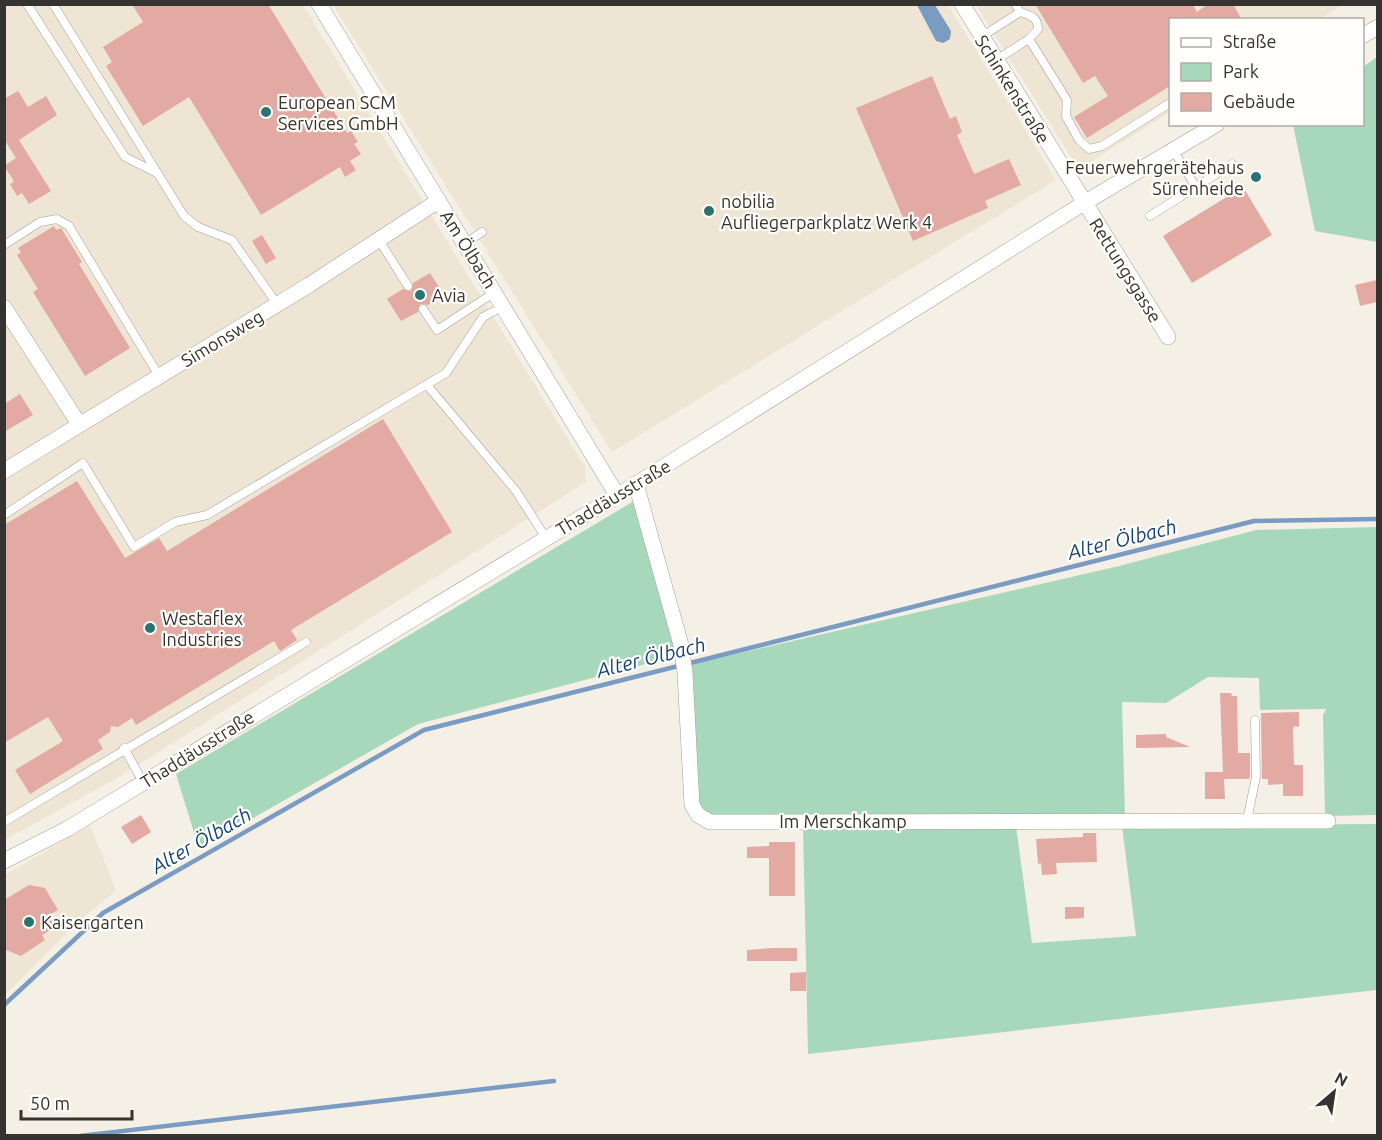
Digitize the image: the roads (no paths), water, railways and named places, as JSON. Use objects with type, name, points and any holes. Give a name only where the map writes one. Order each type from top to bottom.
[{"type":"street","name":"Am Ölbach","points":[[319,4],[617,495]]},
{"type":"street","name":"Schinkenstraße","points":[[962,4],[1084,203]]},
{"type":"street","points":[[1364,35],[1377,27]]},
{"type":"street","name":"Thaddäusstraße","points":[[4,861],[67,829],[636,484],[1084,203],[1213,126]]},
{"type":"street","name":"Simonsweg","points":[[4,471],[277,304],[438,201]]},
{"type":"street","name":"Rettungsgasse","points":[[1084,203],[1168,337]]},
{"type":"street","points":[[4,307],[79,424]]},
{"type":"street","name":"Im Merschkamp","points":[[636,484],[681,645],[686,674],[692,805],[699,815],[710,822],[1328,821]]},
{"type":"lane","points":[[27,4],[125,158],[158,173]]},
{"type":"lane","points":[[53,4],[190,222],[224,235],[238,246],[277,304]]},
{"type":"lane","points":[[996,60],[1029,39],[1038,29],[1038,23],[1031,15],[1020,12],[1015,4]]},
{"type":"lane","points":[[981,37],[1020,12]]},
{"type":"lane","points":[[1029,39],[1067,100],[1065,116],[1079,140],[1089,149],[1101,146],[1169,104]]},
{"type":"lane","points":[[1173,150],[1196,187]]},
{"type":"lane","points":[[1150,216],[1232,164]]},
{"type":"lane","points":[[4,245],[40,222],[57,219],[69,226],[159,376]]},
{"type":"lane","points":[[464,244],[482,232]]},
{"type":"lane","points":[[379,240],[408,286]]},
{"type":"lane","points":[[423,309],[437,330],[495,292]]},
{"type":"lane","points":[[4,515],[83,463],[134,547],[175,522],[207,515],[446,373],[483,317],[504,306]]},
{"type":"lane","points":[[427,385],[516,491],[546,538]]},
{"type":"lane","points":[[4,822],[124,748],[306,642]]},
{"type":"lane","points":[[1246,820],[1257,777],[1255,720]]},
{"type":"lane","points":[[124,748],[143,782]]},
{"type":"water","points":[[917,5],[935,5],[951,31],[950,39],[943,43],[936,41]]},
{"type":"waterway","name":"Alter Ölbach","points":[[4,1005],[103,913],[424,730],[1254,521],[1378,519]]},
{"type":"waterway","points":[[80,1136],[554,1081]]},
{"type":"place","name":"European SCM Services GmbH","points":[[266,112]]},
{"type":"place","name":"Feuerwehrgerätehaus Sürenheide","points":[[1256,177]]},
{"type":"place","name":"nobilia Aufliegerparkplatz Werk 4","points":[[709,211]]},
{"type":"place","name":"Avia","points":[[420,295]]},
{"type":"place","name":"Westaflex Industries","points":[[150,628]]},
{"type":"place","name":"Kaisergarten","points":[[29,922]]}]
